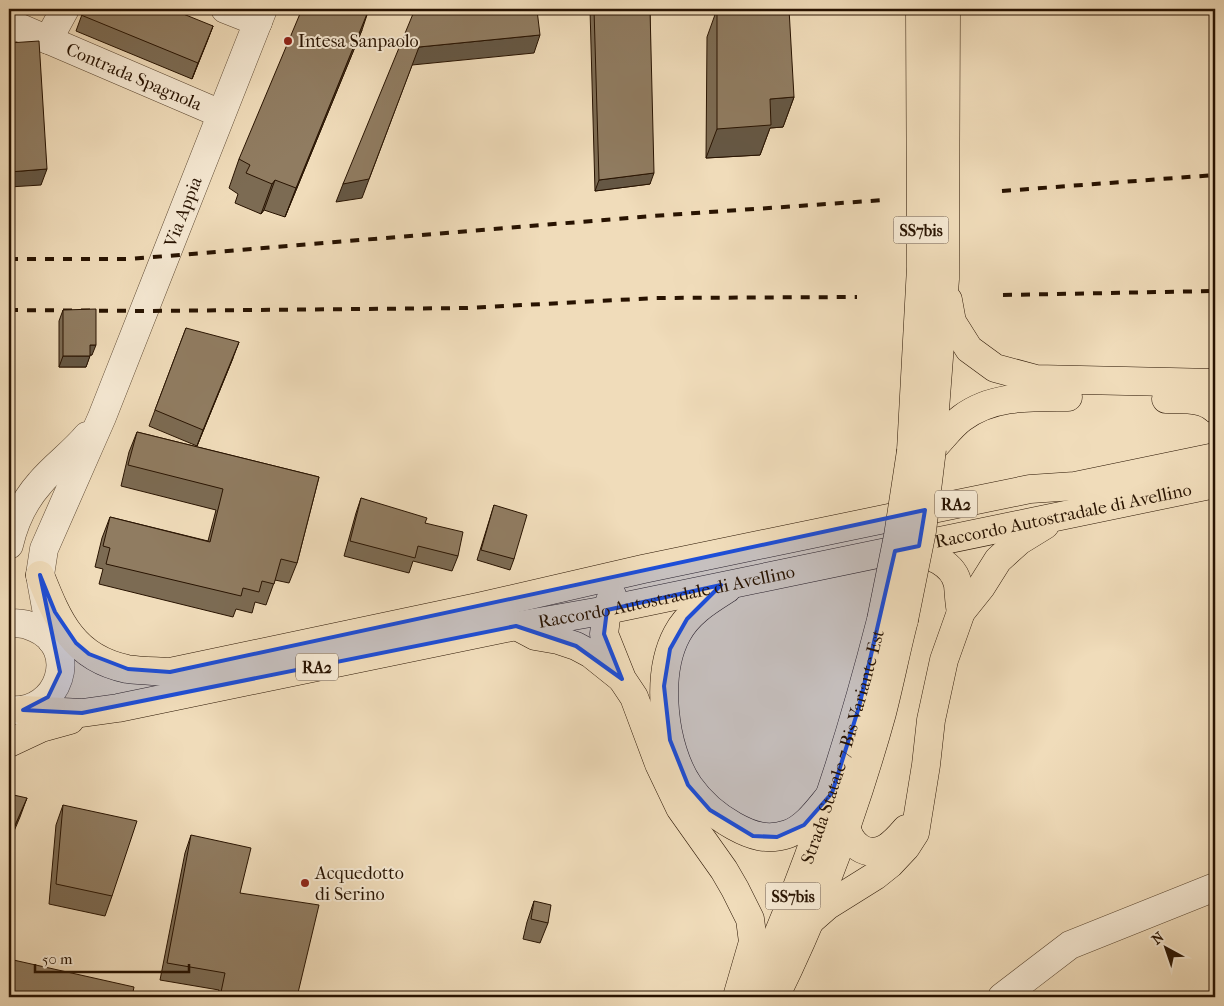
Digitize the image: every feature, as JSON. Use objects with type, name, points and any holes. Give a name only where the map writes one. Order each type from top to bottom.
[{"type":"highway","name":"Strada Statale 7 Bis Variante Est","points":[[920,9],[921,450]]},
{"type":"highway","name":"Strada Statale 7 Bis Variante Est","points":[[775,997],[811,920],[855,802],[882,711],[892,620],[898,536],[921,450],[945,279],[946,9]]},
{"type":"highway","points":[[945,279],[952,322],[969,349],[994,368],[1036,379],[1215,383]]},
{"type":"highway","points":[[921,450],[961,418],[988,403],[1018,397],[1195,400],[1209,404],[1215,409]]},
{"type":"highway","points":[[1180,464],[1203,451],[1215,440]]},
{"type":"highway","name":"Raccordo Autostradale di Avellino","points":[[170,672],[478,607],[635,570],[838,528],[1030,489],[1075,486],[1215,457]]},
{"type":"highway","name":"Raccordo Autostradale di Avellino","points":[[82,714],[516,626],[607,610],[1215,484]]},
{"type":"highway","points":[[811,920],[826,906],[875,876],[890,864],[916,833],[931,720],[942,669],[961,612],[981,587],[998,560],[1018,541],[1043,526],[1069,514]]},
{"type":"highway","points":[[737,997],[753,942],[750,920],[724,870],[680,808],[659,764],[634,697],[622,679],[604,634],[607,610],[611,596],[615,589],[621,585],[800,546],[827,535],[838,528]]},
{"type":"highway","points":[[906,548],[928,555],[946,565],[954,574],[958,584],[958,599],[961,612]]},
{"type":"highway","points":[[40,575],[55,612],[76,643],[89,654],[106,663],[128,669],[170,672]]},
{"type":"highway","points":[[742,581],[698,608],[677,633],[670,649],[665,665],[664,707],[674,756],[688,785],[710,810],[724,821],[754,836],[771,838],[790,834],[804,825],[832,793]]},
{"type":"highway","name":"Strada Statale 7 Bis Variante Est","points":[[750,997],[788,911],[832,793],[859,707],[892,620]]},
{"type":"highway","points":[[516,626],[536,636],[558,640],[592,654],[622,679]]},
{"type":"highway","points":[[54,644],[106,677],[117,680],[143,681],[157,679],[170,672]]},
{"type":"highway","points":[[15,712],[82,714]]},
{"type":"highway","points":[[9,744],[41,728],[65,722],[82,714]]},
{"type":"highway","points":[[846,825],[852,842],[862,849],[872,852],[884,849],[896,841],[919,809]]},
{"type":"street","name":"Contrada Spagnola","points":[[48,40],[65,9]]},
{"type":"street","points":[[225,9],[260,15]]},
{"type":"street","name":"Via Appia","points":[[15,712],[37,706],[48,698],[56,686],[60,667],[40,575],[44,549],[102,417],[260,15]]},
{"type":"street","name":"Contrada Spagnola","points":[[9,23],[221,114]]},
{"type":"street","name":"Via Appia","points":[[9,545],[13,530],[24,505],[40,482],[85,438],[102,417]]},
{"type":"street","points":[[9,624],[28,624],[42,631],[54,644]]},
{"type":"street","points":[[1002,997],[1070,946],[1215,887]]},
{"type":"highlighted area","points":[[925,510],[919,546],[895,551],[859,707],[832,793],[804,825],[777,837],[753,836],[710,810],[688,785],[670,740],[664,686],[670,649],[687,619],[721,585],[607,610],[604,634],[622,679],[576,646],[516,626],[82,713],[23,710],[48,697],[60,672],[40,575],[55,612],[76,643],[89,654],[128,669],[170,672]]},
{"type":"building","points":[[84,9],[171,9],[213,26],[198,63],[81,15]]},
{"type":"building","points":[[302,9],[369,9],[296,188],[275,180],[272,184],[246,173],[250,165],[239,159]]},
{"type":"building","points":[[415,9],[537,10],[540,35],[419,47],[369,179],[343,184]]},
{"type":"building","points":[[594,9],[650,9],[654,173],[599,180]]},
{"type":"building","points":[[717,9],[789,9],[794,97],[770,99],[771,125],[717,129]]},
{"type":"building","points":[[39,41],[47,169],[9,172],[9,43]]},
{"type":"building","points":[[96,309],[96,345],[90,345],[90,356],[63,356],[63,310]]},
{"type":"building","points":[[186,328],[239,342],[203,430],[155,410]]},
{"type":"building","points":[[137,432],[319,477],[297,563],[281,559],[274,584],[262,581],[259,592],[243,588],[241,596],[106,564],[110,548],[103,546],[110,517],[210,542],[223,489],[128,465]]},
{"type":"building","points":[[361,498],[427,518],[425,523],[463,532],[458,556],[418,546],[415,558],[350,541]]},
{"type":"building","points":[[494,505],[527,515],[514,559],[481,550]]},
{"type":"building","points":[[9,794],[27,798],[9,839]]},
{"type":"building","points":[[63,805],[137,821],[112,896],[56,884]]},
{"type":"building","points":[[191,835],[251,848],[240,893],[319,905],[297,997],[220,997],[225,973],[167,963]]},
{"type":"building","points":[[534,901],[551,905],[548,923],[531,919]]},
{"type":"building","points":[[9,959],[134,987],[132,997],[9,997]]},
{"type":"railway","points":[[1002,191],[1215,175]]},
{"type":"railway","points":[[9,259],[130,259],[652,216],[885,200]]},
{"type":"railway","points":[[1003,295],[1215,291]]},
{"type":"railway","points":[[9,310],[143,311],[467,308],[656,298],[857,297]]},
{"type":"place","name":"Intesa Sanpaolo","points":[[288,41]]},
{"type":"place","name":"Acquedotto di Serino","points":[[305,883]]}]
